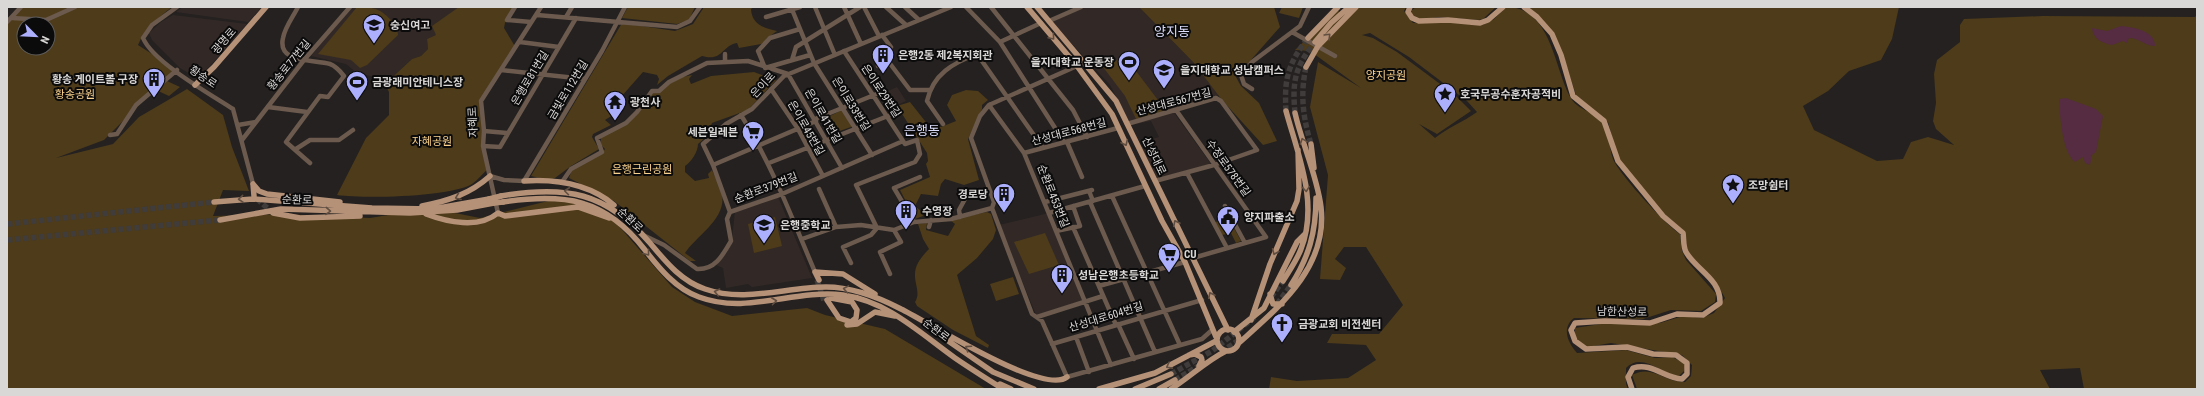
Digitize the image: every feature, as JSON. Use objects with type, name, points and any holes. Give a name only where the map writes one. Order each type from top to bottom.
[{"type":"main road","name":"광명로","points":[[194,85],[214,67],[266,7]]},
{"type":"main road","name":"산성대로","points":[[1027,7],[1102,99],[1118,128],[1142,187],[1185,262],[1202,300],[1216,339]]},
{"type":"main road","name":"산성대로","points":[[1036,7],[1108,90],[1127,124],[1231,331]]},
{"type":"main road","points":[[1308,38],[1338,7]]},
{"type":"main road","points":[[1306,67],[1317,44],[1331,23],[1349,7]]},
{"type":"main road","points":[[1317,44],[1356,7]]},
{"type":"main road","points":[[1410,7],[1408,12],[1412,18],[1419,21],[1448,20],[1480,23],[1488,20],[1503,7]]},
{"type":"main road","name":"남한산성로","points":[[1524,7],[1552,34],[1561,55],[1573,96],[1577,101],[1594,112],[1604,121],[1618,161],[1663,216],[1683,233],[1686,252],[1717,287],[1721,295],[1720,303],[1703,315],[1677,314],[1650,323],[1605,321],[1575,323],[1572,326],[1570,331],[1572,338],[1586,349],[1627,347],[1653,354],[1676,355],[1687,363],[1687,374],[1682,378],[1672,378],[1646,365],[1633,368],[1628,377],[1632,389]]},
{"type":"main road","points":[[1283,281],[1299,254],[1306,233],[1306,190],[1298,150],[1286,111]]},
{"type":"main road","points":[[1291,286],[1300,272],[1314,240],[1317,217],[1316,192],[1313,176],[1295,113]]},
{"type":"main road","points":[[1311,144],[1314,164],[1313,176]]},
{"type":"main road","points":[[1251,320],[1270,264],[1297,201],[1299,189],[1298,150]]},
{"type":"main road","points":[[411,208],[463,195],[479,186],[490,176]]},
{"type":"main road","points":[[524,181],[562,182],[599,195],[611,202],[622,214]]},
{"type":"main road","points":[[253,184],[252,192],[254,196]]},
{"type":"main road","points":[[253,184],[258,191],[267,194],[372,208]]},
{"type":"main road","name":"순환로","points":[[214,202],[253,199],[372,208],[444,208],[491,201],[545,190],[573,192],[601,201],[622,214],[642,234],[675,272],[694,284],[716,292],[733,295],[767,295],[812,289],[836,288],[884,299],[920,320]]},
{"type":"main road","points":[[1171,389],[1195,373],[1212,358],[1226,350],[1234,349],[1284,302],[1302,279],[1318,249],[1321,237],[1321,205],[1316,192]]},
{"type":"main road","name":"순환로","points":[[502,199],[550,197],[576,199],[606,212],[626,228],[657,266],[682,287],[698,297],[725,303],[762,303],[824,294],[854,297],[875,303],[906,320],[983,376]]},
{"type":"main road","name":"순환로","points":[[220,220],[287,209],[381,213],[424,213],[457,210],[491,201]]},
{"type":"main road","points":[[424,213],[436,218],[468,222],[492,219],[498,213],[508,216],[578,207],[604,216],[626,228]]},
{"type":"main road","points":[[273,213],[300,218],[331,218],[381,213]]},
{"type":"main road","points":[[1099,389],[1128,382],[1154,373],[1216,339],[1221,332],[1231,331],[1251,320],[1264,308],[1289,256],[1297,242],[1306,233]]},
{"type":"main road","points":[[818,280],[815,272],[843,274],[884,299]]},
{"type":"main road","points":[[1270,293],[1273,304],[1278,305],[1284,302]]},
{"type":"main road","points":[[802,297],[848,300],[856,307],[856,318],[851,322],[842,321],[833,313],[825,301],[833,318],[842,324],[857,324],[875,312],[886,313],[906,320]]},
{"type":"main road","points":[[920,320],[951,337],[994,365],[1016,375],[1036,380],[1059,382],[1067,377]]},
{"type":"main road","points":[[920,320],[958,350],[1015,382],[1034,389]]},
{"type":"main road","points":[[1231,331],[1238,336],[1240,342]]},
{"type":"main road","points":[[1216,339],[1219,347],[1226,350]]},
{"type":"main road","points":[[1186,356],[1195,354],[1202,360],[1195,373]]},
{"type":"main road","points":[[1135,389],[1171,374]]},
{"type":"main road","points":[[983,376],[1003,389]]},
{"type":"main road","points":[[983,376],[1011,389]]},
{"type":"main road","points":[[1159,389],[1175,380]]},
{"type":"street","points":[[7,22],[21,7]]},
{"type":"street","points":[[12,18],[46,20],[75,7]]},
{"type":"street","name":"황송로","points":[[177,7],[158,20],[143,37],[150,48],[194,85],[233,109],[253,184]]},
{"type":"street","points":[[298,7],[282,39],[283,49],[288,55],[304,60],[331,64],[341,71],[344,76],[328,97],[320,96],[286,142],[296,149],[310,163]]},
{"type":"street","name":"황송로77번길","points":[[242,140],[304,60],[350,7]]},
{"type":"street","points":[[515,7],[507,20],[531,22]]},
{"type":"street","name":"자혜로","points":[[498,213],[483,146],[484,131],[481,101],[542,7]]},
{"type":"street","points":[[566,18],[572,7]]},
{"type":"street","name":"금빛로112번길","points":[[524,181],[585,79],[625,7]]},
{"type":"street","points":[[537,15],[677,27],[690,21],[700,7]]},
{"type":"street","points":[[766,17],[791,8],[800,7]]},
{"type":"street","points":[[815,7],[834,55]]},
{"type":"street","points":[[844,7],[861,44]]},
{"type":"street","points":[[792,60],[796,47],[860,7]]},
{"type":"street","points":[[864,7],[881,36],[891,47]]},
{"type":"street","points":[[886,7],[907,25]]},
{"type":"street","points":[[891,7],[907,25]]},
{"type":"street","points":[[905,7],[919,20]]},
{"type":"street","name":"은이로","points":[[713,165],[703,144],[726,124],[752,109],[788,74],[951,7]]},
{"type":"street","points":[[966,7],[1000,42],[1065,142],[1082,177]]},
{"type":"street","points":[[991,7],[1073,110],[1086,137]]},
{"type":"street","points":[[1066,7],[1070,12]]},
{"type":"street","points":[[1049,21],[1082,7]]},
{"type":"street","points":[[1252,89],[1244,84],[1241,75],[1252,62],[1300,26],[1309,7]]},
{"type":"street","points":[[791,8],[814,63]]},
{"type":"street","name":"은행로81번길","points":[[483,146],[500,147],[576,18]]},
{"type":"street","points":[[1000,42],[1041,24]]},
{"type":"street","points":[[764,68],[758,51],[770,38],[800,29]]},
{"type":"street","points":[[1292,32],[1317,44],[1335,56]]},
{"type":"street","points":[[520,42],[559,47]]},
{"type":"street","name":"은이로29번길","points":[[844,51],[903,141]]},
{"type":"street","points":[[725,54],[725,62]]},
{"type":"street","points":[[943,124],[929,106],[927,101],[930,90],[948,67],[977,54],[1006,98],[1029,127],[1043,148]]},
{"type":"street","points":[[764,68],[810,55]]},
{"type":"street","points":[[562,182],[572,169],[602,152],[597,138],[626,123],[637,112],[652,91],[659,91],[669,82],[700,65],[748,60],[764,68],[788,74]]},
{"type":"street","points":[[878,66],[888,61],[910,90],[930,90]]},
{"type":"street","name":"은이로33번길","points":[[814,63],[857,128],[872,154]]},
{"type":"street","points":[[1076,66],[989,105],[980,116],[971,138],[994,202],[992,208],[1032,314],[1042,321],[1067,377],[1089,372],[1202,338],[1208,335],[1212,330]]},
{"type":"street","points":[[110,135],[117,134],[136,105],[176,70]]},
{"type":"street","points":[[501,70],[585,79]]},
{"type":"street","name":"은이로41번길","points":[[788,74],[816,120],[842,168]]},
{"type":"street","name":"은이로45번길","points":[[771,89],[798,129],[823,176]]},
{"type":"street","points":[[730,212],[713,165],[884,91]]},
{"type":"street","name":"산성대로567번길","points":[[1127,124],[1216,98],[1221,101],[1257,150],[1214,165]]},
{"type":"street","name":"순환로453번길","points":[[989,105],[1024,153],[1111,365]]},
{"type":"street","points":[[268,107],[307,112]]},
{"type":"street","name":"수정로578번길","points":[[1176,110],[1266,237],[1246,243]]},
{"type":"street","points":[[769,162],[898,112]]},
{"type":"street","points":[[741,115],[769,162],[815,272]]},
{"type":"street","points":[[238,125],[256,122]]},
{"type":"street","name":"산성대로568번길","points":[[1024,153],[1118,128]]},
{"type":"street","points":[[296,149],[310,140],[339,140],[353,130]]},
{"type":"street","points":[[484,131],[507,134]]},
{"type":"street","name":"순환로379번길","points":[[642,234],[664,245],[697,269],[702,270],[711,267],[718,261],[731,241],[728,219],[730,212],[782,194],[790,188],[823,176],[903,141],[905,144],[908,144],[917,140],[920,154],[915,162],[856,185],[876,228]]},
{"type":"street","points":[[1155,182],[1214,165]]},
{"type":"street","points":[[1188,173],[1227,248]]},
{"type":"street","points":[[490,176],[504,180],[524,181]]},
{"type":"street","points":[[914,222],[894,188],[920,177]]},
{"type":"street","points":[[1049,213],[1142,187]]},
{"type":"street","points":[[819,189],[836,227]]},
{"type":"street","points":[[1045,202],[1090,190],[1092,201],[1155,352]]},
{"type":"street","points":[[1112,196],[1180,344]]},
{"type":"street","points":[[960,216],[959,210],[964,199]]},
{"type":"street","points":[[1056,231],[1080,226],[1073,206]]},
{"type":"street","points":[[1193,258],[1246,243],[1225,206]]},
{"type":"street","points":[[802,239],[836,227],[861,224],[876,228],[894,230],[914,222],[960,216],[992,208]]},
{"type":"street","points":[[929,227],[931,220]]},
{"type":"street","points":[[1073,227],[1103,296],[1134,359]]},
{"type":"street","points":[[851,263],[843,247],[871,235],[876,228]]},
{"type":"street","points":[[890,274],[880,252],[901,242],[894,230]]},
{"type":"street","points":[[1099,286],[1185,262]]},
{"type":"street","points":[[1037,317],[1103,296]]},
{"type":"street","name":"산성대로604번길","points":[[1052,344],[1202,300]]},
{"type":"street","points":[[1076,337],[1089,372]]},
{"type":"shaded area","points":[[183,7],[262,7],[248,22],[176,12]]},
{"type":"shaded area","name":"숭신여고","points":[[352,7],[459,7],[436,35],[427,39],[428,49],[421,56],[412,59],[385,84],[375,77],[357,73],[346,64],[311,56]]},
{"type":"shaded area","name":"을지대학교 성남캠퍼스","points":[[1085,7],[1139,7],[1193,62],[1219,95],[1172,110],[1211,164],[1156,179],[1141,147],[1154,143],[1152,139],[1159,137],[1151,121],[1131,125],[1110,85],[1051,21]]},
{"type":"shaded area","points":[[173,15],[247,24],[210,66],[197,78],[180,68],[152,40],[149,33],[161,22]]},
{"type":"shaded area","points":[[2121,26],[2132,27],[2148,33],[2152,37],[2155,46],[2148,45],[2133,38],[2129,38],[2127,43],[2123,41],[2112,45],[2108,44],[2096,38],[2092,28],[2107,31]]},
{"type":"shaded area","points":[[897,87],[906,101],[895,106],[886,92]]},
{"type":"shaded area","points":[[2066,98],[2096,109],[2103,116],[2096,152],[2092,155],[2090,165],[2085,163],[2083,157],[2075,162],[2067,150],[2064,142],[2059,99]]},
{"type":"shaded area","name":"은행중학교","points":[[778,197],[812,278],[752,287],[748,284],[726,288],[723,268],[716,265],[727,252],[732,239],[735,211]]},
{"type":"shaded area","points":[[1049,213],[1085,302],[1037,317],[999,225]]},
{"type":"green space","name":"황송공원","points":[[22,7],[172,7],[148,28],[138,45],[177,70],[104,140],[56,158],[113,144],[139,117],[187,89],[223,115],[232,147],[249,191],[223,190],[213,216],[281,214],[370,218],[430,208],[480,218],[556,199],[581,201],[604,209],[672,287],[695,302],[732,316],[807,308],[825,315],[885,329],[986,389],[7,389],[7,21]]},
{"type":"green space","points":[[357,7],[376,9],[384,13],[397,26],[398,35],[367,65],[360,68],[351,60],[318,54]]},
{"type":"green space","name":"자혜공원","points":[[459,7],[515,7],[505,23],[504,28],[516,48],[481,101],[483,146],[488,169],[472,184],[446,192],[386,197],[337,195],[366,138],[389,115],[389,92],[385,84],[412,59],[421,56],[428,49],[427,39],[436,35],[432,26]]},
{"type":"green space","points":[[628,7],[695,7],[689,20],[677,24],[622,18]]},
{"type":"green space","name":"은행근린공원","points":[[704,7],[754,7],[751,9],[756,22],[763,27],[777,31],[766,39],[767,43],[739,48],[737,43],[728,47],[714,57],[702,56],[668,76],[657,85],[659,79],[657,75],[643,72],[621,97],[622,100],[616,109],[616,113],[605,120],[611,125],[593,134],[592,137],[599,149],[571,166],[555,178],[549,180],[531,176],[622,23],[675,31],[693,24]]},
{"type":"green space","points":[[1139,7],[1274,7],[1280,27],[1236,77],[1241,86],[1259,103],[1277,141],[1263,145],[1222,100],[1193,62]]},
{"type":"green space","points":[[1282,7],[1303,7],[1299,18],[1279,13]]},
{"type":"green space","name":"양지공원","points":[[1348,7],[1406,7],[1404,11],[1413,23],[1447,22],[1483,25],[1494,19],[1506,7],[1522,10],[1534,18],[1543,29],[1550,43],[1566,88],[1572,100],[1579,107],[1601,120],[1604,124],[1613,159],[1617,166],[1664,221],[1680,234],[1682,251],[1686,260],[1716,294],[1715,302],[1701,311],[1671,310],[1643,319],[1574,318],[1568,326],[1567,336],[1577,353],[1626,350],[1655,358],[1672,357],[1686,364],[1684,371],[1679,376],[1672,375],[1652,365],[1639,362],[1632,363],[1626,368],[1626,384],[1628,389],[1269,389],[1271,377],[1297,381],[1348,378],[1376,360],[1366,345],[1327,343],[1332,334],[1379,334],[1403,305],[1366,247],[1344,247],[1335,259],[1346,268],[1340,280],[1320,279],[1328,175],[1310,107],[1318,62],[1361,88],[1310,51],[1295,50],[1337,10],[1342,14]],"holes":[[[1370,33],[1409,57],[1467,101],[1477,112],[1435,138],[1419,124],[1437,134],[1471,111],[1455,95],[1397,52],[1373,38],[1362,35]]]},
{"type":"green space","points":[[1416,7],[1496,7],[1483,19],[1478,20],[1439,17],[1419,20],[1411,14],[1412,10]]},
{"type":"green space","points":[[1529,7],[1899,7],[1892,39],[1881,60],[1849,71],[1828,91],[1803,106],[1814,130],[1877,161],[1903,159],[1911,142],[1928,137],[1954,145],[1936,129],[1933,121],[1936,103],[1934,74],[1937,60],[1960,42],[1960,25],[1964,19],[2043,16],[2195,17],[2197,15],[2197,389],[2084,389],[2080,368],[2040,370],[2050,389],[1637,389],[1632,375],[1646,371],[1677,381],[1685,382],[1691,376],[1692,365],[1682,355],[1611,343],[1588,347],[1582,345],[1575,337],[1575,328],[1607,323],[1660,323],[1683,316],[1702,318],[1714,313],[1725,298],[1720,289],[1689,255],[1683,230],[1661,211],[1618,159],[1608,122],[1576,95],[1562,52]]},
{"type":"green space","name":"을지대학교 운동장","points":[[1119,59],[1130,63],[1167,112],[1136,119],[1125,96],[1103,67]]},
{"type":"green space","name":"은행근린공원","points":[[754,72],[776,80],[748,110],[712,123],[707,136],[698,144],[694,156],[685,166],[685,172],[695,181],[709,178],[708,174],[712,170],[722,193],[720,211],[716,219],[685,253],[696,261],[690,261],[614,201],[569,178],[572,170],[602,153],[605,149],[601,145],[601,136],[631,117],[644,104],[654,90],[659,90],[673,79],[692,75],[689,79],[691,84],[711,76]]},
{"type":"green space","points":[[167,81],[180,87],[169,96],[156,90]]},
{"type":"green space","points":[[966,90],[978,91],[988,100],[982,105],[982,109],[968,139],[979,180],[964,185],[945,179],[941,184],[938,196],[921,194],[915,206],[922,212],[923,216],[915,219],[900,190],[930,177],[926,164],[928,161],[927,153],[897,106],[910,102],[929,126],[941,127],[956,121],[947,105],[952,95]]},
{"type":"green space","points":[[844,109],[852,124],[851,127],[831,134],[822,120]]},
{"type":"green space","points":[[987,212],[991,214],[996,230],[993,239],[977,258],[957,275],[976,336],[989,345],[988,348],[953,330],[917,306],[915,302],[917,299],[917,292],[915,270],[924,254],[929,249],[923,239],[918,224],[927,223],[926,230],[948,236],[955,224],[950,220]]},
{"type":"green space","points":[[775,217],[782,246],[754,253],[748,224]]},
{"type":"green space","points":[[1229,219],[1241,241],[1236,243],[1231,233],[1222,235],[1215,222]]},
{"type":"green space","points":[[1045,233],[1059,265],[1029,274],[1014,242]]},
{"type":"green space","points":[[1013,277],[1019,294],[996,301],[990,284]]},
{"type":"tunnel","points":[[1286,111],[1286,89],[1289,72],[1301,47],[1308,38]]},
{"type":"tunnel","points":[[1295,113],[1294,92],[1296,75],[1303,59],[1315,42]]},
{"type":"tunnel","points":[[1306,67],[1303,87],[1303,106],[1311,144]]},
{"type":"tunnel","points":[[257,199],[273,213]]},
{"type":"tunnel","points":[[7,224],[214,202]]},
{"type":"tunnel","points":[[7,240],[220,220]]},
{"type":"tunnel","points":[[817,280],[824,301]]},
{"type":"tunnel","points":[[1271,297],[1283,281]]},
{"type":"tunnel","points":[[1277,304],[1291,285]]},
{"type":"tunnel","points":[[1171,374],[1212,351],[1255,317]]},
{"type":"tunnel","points":[[1221,352],[1242,338]]},
{"type":"tunnel","points":[[1175,380],[1200,365]]},
{"type":"place","name":"숭신여고","points":[[374,44]]},
{"type":"place","name":"은행2동 제2복지회관","points":[[883,74]]},
{"type":"place","name":"을지대학교 운동장","points":[[1129,82]]},
{"type":"place","name":"을지대학교 성남캠퍼스","points":[[1164,90]]},
{"type":"place","name":"황송 게이트볼 구장","points":[[154,98]]},
{"type":"place","name":"금광래미안테니스장","points":[[357,102]]},
{"type":"place","name":"호국무공수훈자공적비","points":[[1445,114]]},
{"type":"place","name":"광천사","points":[[615,122]]},
{"type":"place","name":"세븐일레븐","points":[[753,152]]},
{"type":"place","name":"조망쉼터","points":[[1733,204]]},
{"type":"place","name":"경로당","points":[[1004,214]]},
{"type":"place","name":"수영장","points":[[906,230]]},
{"type":"place","name":"양지파출소","points":[[1228,236]]},
{"type":"place","name":"은행중학교","points":[[764,244]]},
{"type":"place","name":"CU","points":[[1169,274]]},
{"type":"place","name":"성남은행초등학교","points":[[1062,294]]},
{"type":"place","name":"금광교회 비전센터","points":[[1282,344]]},
{"type":"district","name":"양지동","points":[[1172,31]]},
{"type":"district","name":"은행동","points":[[922,130]]}]
